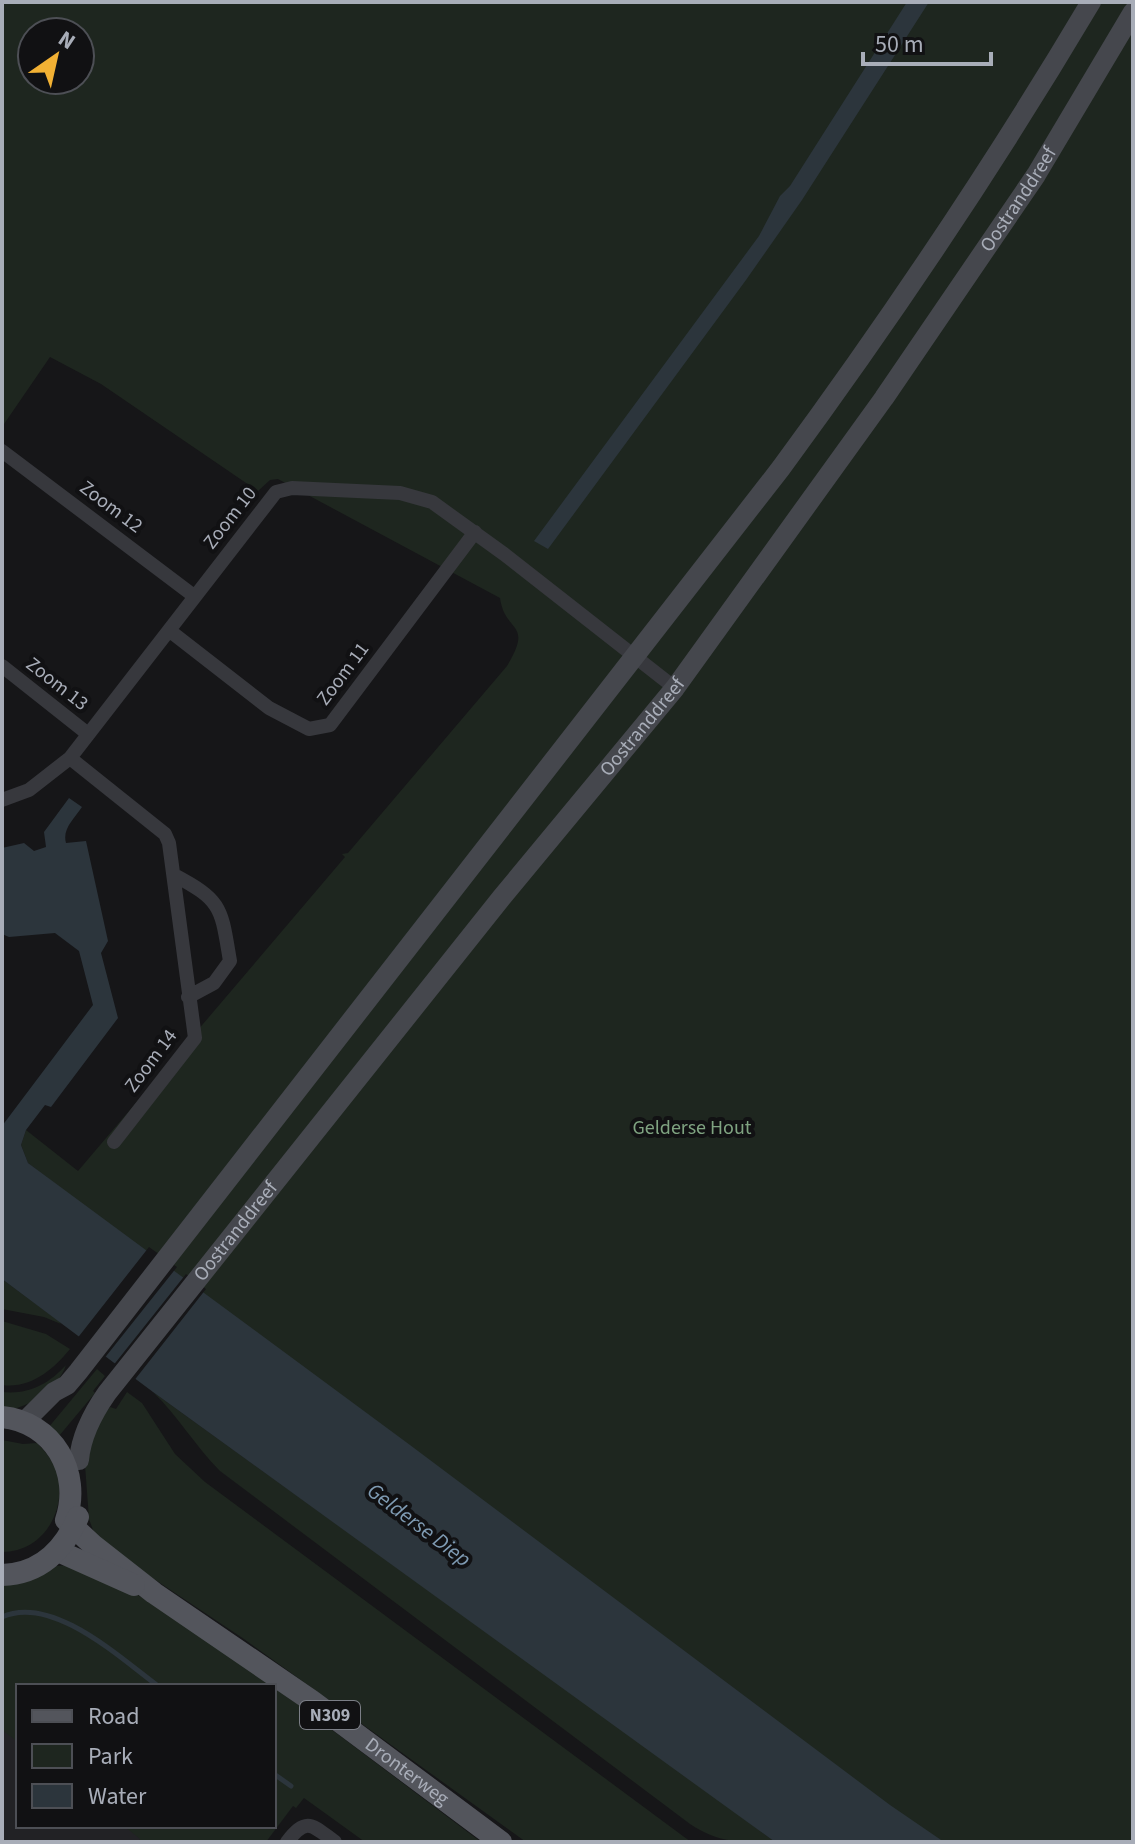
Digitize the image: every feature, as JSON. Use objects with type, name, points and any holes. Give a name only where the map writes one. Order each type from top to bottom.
[{"type":"main road","name":"Oostranddreef","points":[[21,1422],[62,1399],[72,1379],[636,657],[857,365],[1001,151],[1091,2]]},
{"type":"main road","name":"Oostranddreef","points":[[70,1458],[81,1444],[103,1398],[512,884],[675,688],[875,410],[1036,175],[1133,12]]},
{"type":"main road","points":[[2,1430],[23,1433],[21,1422]]},
{"type":"main road","points":[[2,1575],[32,1569],[58,1551],[83,1495],[70,1458],[21,1422]]},
{"type":"main road","points":[[2,1563],[17,1562],[40,1552],[70,1524]]},
{"type":"main road","name":"Dronterweg","points":[[70,1524],[154,1593],[312,1701],[501,1842]]},
{"type":"main road","name":"Dronterweg","points":[[58,1551],[154,1593]]},
{"type":"street","name":"Zoom 12","points":[[2,451],[194,596]]},
{"type":"street","name":"Zoom 10","points":[[2,800],[29,790],[70,758],[276,492],[292,488],[400,493],[432,502],[675,688]]},
{"type":"street","name":"Zoom 11","points":[[170,631],[269,708],[309,729],[330,725],[475,532]]},
{"type":"street","name":"Zoom 13","points":[[2,666],[88,734]]},
{"type":"street","name":"Zoom 14","points":[[70,758],[165,834],[174,875],[195,1038],[114,1142]]},
{"type":"street","points":[[174,875],[203,890],[217,903],[223,918],[230,961],[214,983],[188,997]]},
{"type":"street","points":[[287,1842],[299,1828],[307,1825],[335,1842]]},
{"type":"shaded area","points":[[2,1718],[16,1728],[16,1828],[139,1828],[145,1833],[138,1842],[2,1842]]},
{"type":"green space","name":"Gelderse Hout","points":[[2,2],[1133,2],[1133,1842],[907,1842],[28,1163],[21,1145],[26,1130],[78,1171],[345,857],[342,854],[348,853],[507,666],[518,641],[516,629],[507,617],[500,598],[278,479],[270,480],[258,491],[101,384],[50,357],[2,427]]},
{"type":"green space","points":[[2,1279],[61,1324],[44,1317],[2,1309]]},
{"type":"green space","points":[[2,1321],[46,1334],[70,1349],[56,1364],[31,1381],[2,1385]]},
{"type":"green space","points":[[66,1365],[56,1382],[41,1396],[22,1406],[2,1411],[2,1392],[21,1392],[37,1387]]},
{"type":"green space","points":[[97,1369],[105,1376],[93,1391],[95,1393],[59,1436],[48,1428]]},
{"type":"green space","points":[[127,1392],[142,1403],[175,1454],[205,1482],[691,1842],[526,1842],[244,1639],[109,1549],[93,1530],[89,1519],[85,1465],[93,1429],[110,1407],[116,1409]]},
{"type":"green space","points":[[153,1392],[775,1842],[741,1842],[721,1838],[690,1824],[220,1471]]},
{"type":"green space","points":[[2,1440],[37,1443],[55,1466],[60,1489],[54,1516],[39,1538],[16,1550],[2,1552]]},
{"type":"green space","points":[[70,1565],[124,1587],[200,1634],[269,1684],[16,1684],[16,1740],[2,1730],[2,1580]]},
{"type":"green space","points":[[276,1689],[481,1842],[365,1842],[304,1798],[296,1808],[293,1806],[266,1842],[138,1842],[140,1839],[126,1828],[276,1828]]},
{"type":"water","points":[[907,2],[929,2],[802,200],[548,549],[534,541],[759,236],[780,196],[790,186]]},
{"type":"water","name":"Gelderse Diep","points":[[69,798],[82,807],[67,829],[66,843],[86,841],[108,941],[101,953],[118,1018],[51,1107],[45,1105],[26,1130],[21,1145],[28,1163],[890,1805],[944,1842],[775,1842],[153,1392],[2,1279],[2,1126],[93,1005],[79,951],[55,933],[9,937],[2,934],[2,848],[24,843],[34,851],[46,847],[44,832]]},
{"type":"pier","points":[[149,1247],[177,1267],[103,1360],[76,1340]]},
{"type":"pier","points":[[186,1274],[206,1289],[133,1382],[112,1367]]},
{"type":"waterway","points":[[2,1617],[22,1612],[63,1621],[105,1646],[155,1684]]},
{"type":"waterway","points":[[276,1775],[291,1786]]}]
